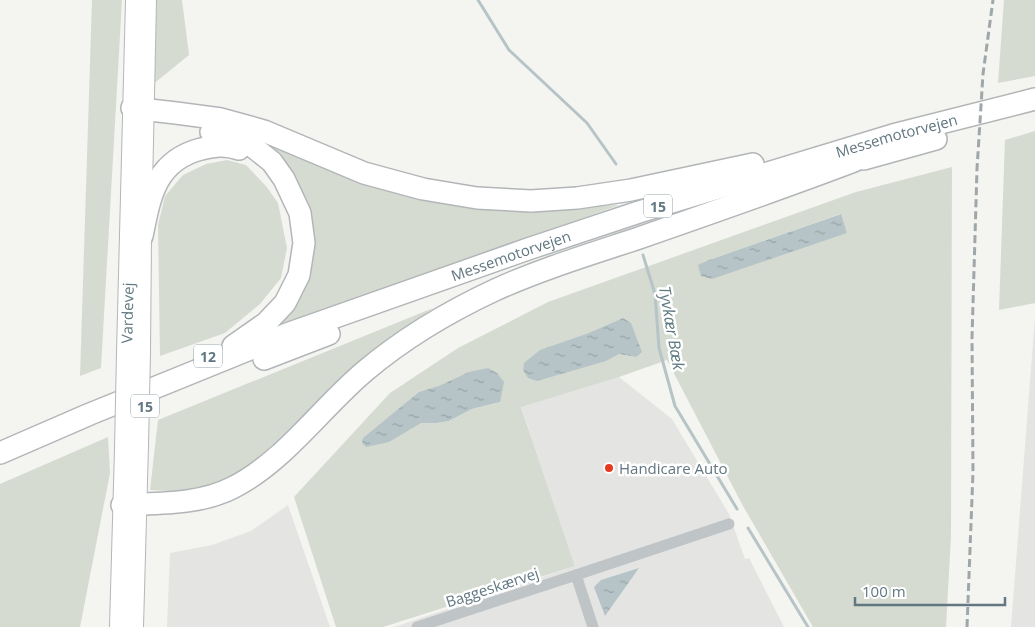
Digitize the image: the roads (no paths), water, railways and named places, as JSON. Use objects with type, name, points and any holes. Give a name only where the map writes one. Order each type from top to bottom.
[{"type":"highway","name":"Messemotorvejen","points":[[0,453],[117,403],[289,341],[528,249],[639,212],[893,135],[1035,99]]},
{"type":"highway","name":"Messemotorvejen","points":[[0,467],[191,387],[289,341],[607,235],[854,161],[1035,112]]},
{"type":"highway","points":[[138,115],[221,120],[264,131],[364,173],[423,189],[476,198],[531,201],[577,198],[632,190],[893,135]]},
{"type":"highway","name":"12","points":[[0,445],[237,344],[266,324],[285,303],[299,275],[304,243],[300,213],[284,180],[272,162],[252,146],[231,136],[138,115]]},
{"type":"highway","points":[[142,236],[150,199],[159,178],[175,161],[194,151],[216,145],[233,147],[254,154],[284,180]]},
{"type":"highway","points":[[130,505],[189,501],[232,488],[254,475],[278,455],[365,371],[409,338],[448,314],[496,290],[542,271],[770,193],[854,161]]},
{"type":"main road","name":"Vardevej","points":[[134,352],[142,236],[135,0]]},
{"type":"main road","name":"Vardevej","points":[[118,627],[130,505],[138,115],[147,0]]},
{"type":"main road","name":"Vardevej","points":[[130,505],[134,627]]},
{"type":"street","name":"Baggeskærvej","points":[[417,627],[730,524]]},
{"type":"street","points":[[576,575],[593,627]]},
{"type":"water","points":[[841,214],[847,233],[712,279],[701,276],[698,265],[709,260]]},
{"type":"water","points":[[623,318],[631,323],[642,352],[636,357],[619,354],[606,361],[537,381],[528,378],[523,370],[524,363],[540,350],[586,334]]},
{"type":"water","points":[[488,368],[497,373],[504,382],[500,402],[472,409],[449,421],[421,423],[389,442],[366,447],[362,443],[363,438],[419,392],[441,385],[469,372]]},
{"type":"water","points":[[639,568],[605,616],[594,587],[601,580]]},
{"type":"waterway","name":"Tyvkær Bæk","points":[[478,0],[509,50],[587,123],[616,164]]},
{"type":"waterway","name":"Tyvkær Bæk","points":[[643,255],[655,294],[659,348],[675,406],[737,509]]},
{"type":"waterway","name":"Tyvkær Bæk","points":[[748,528],[808,627]]},
{"type":"railway","points":[[967,627],[973,472],[972,338],[977,169],[983,74],[993,0]]},
{"type":"place","name":"Handicare Auto","points":[[609,468]]}]
